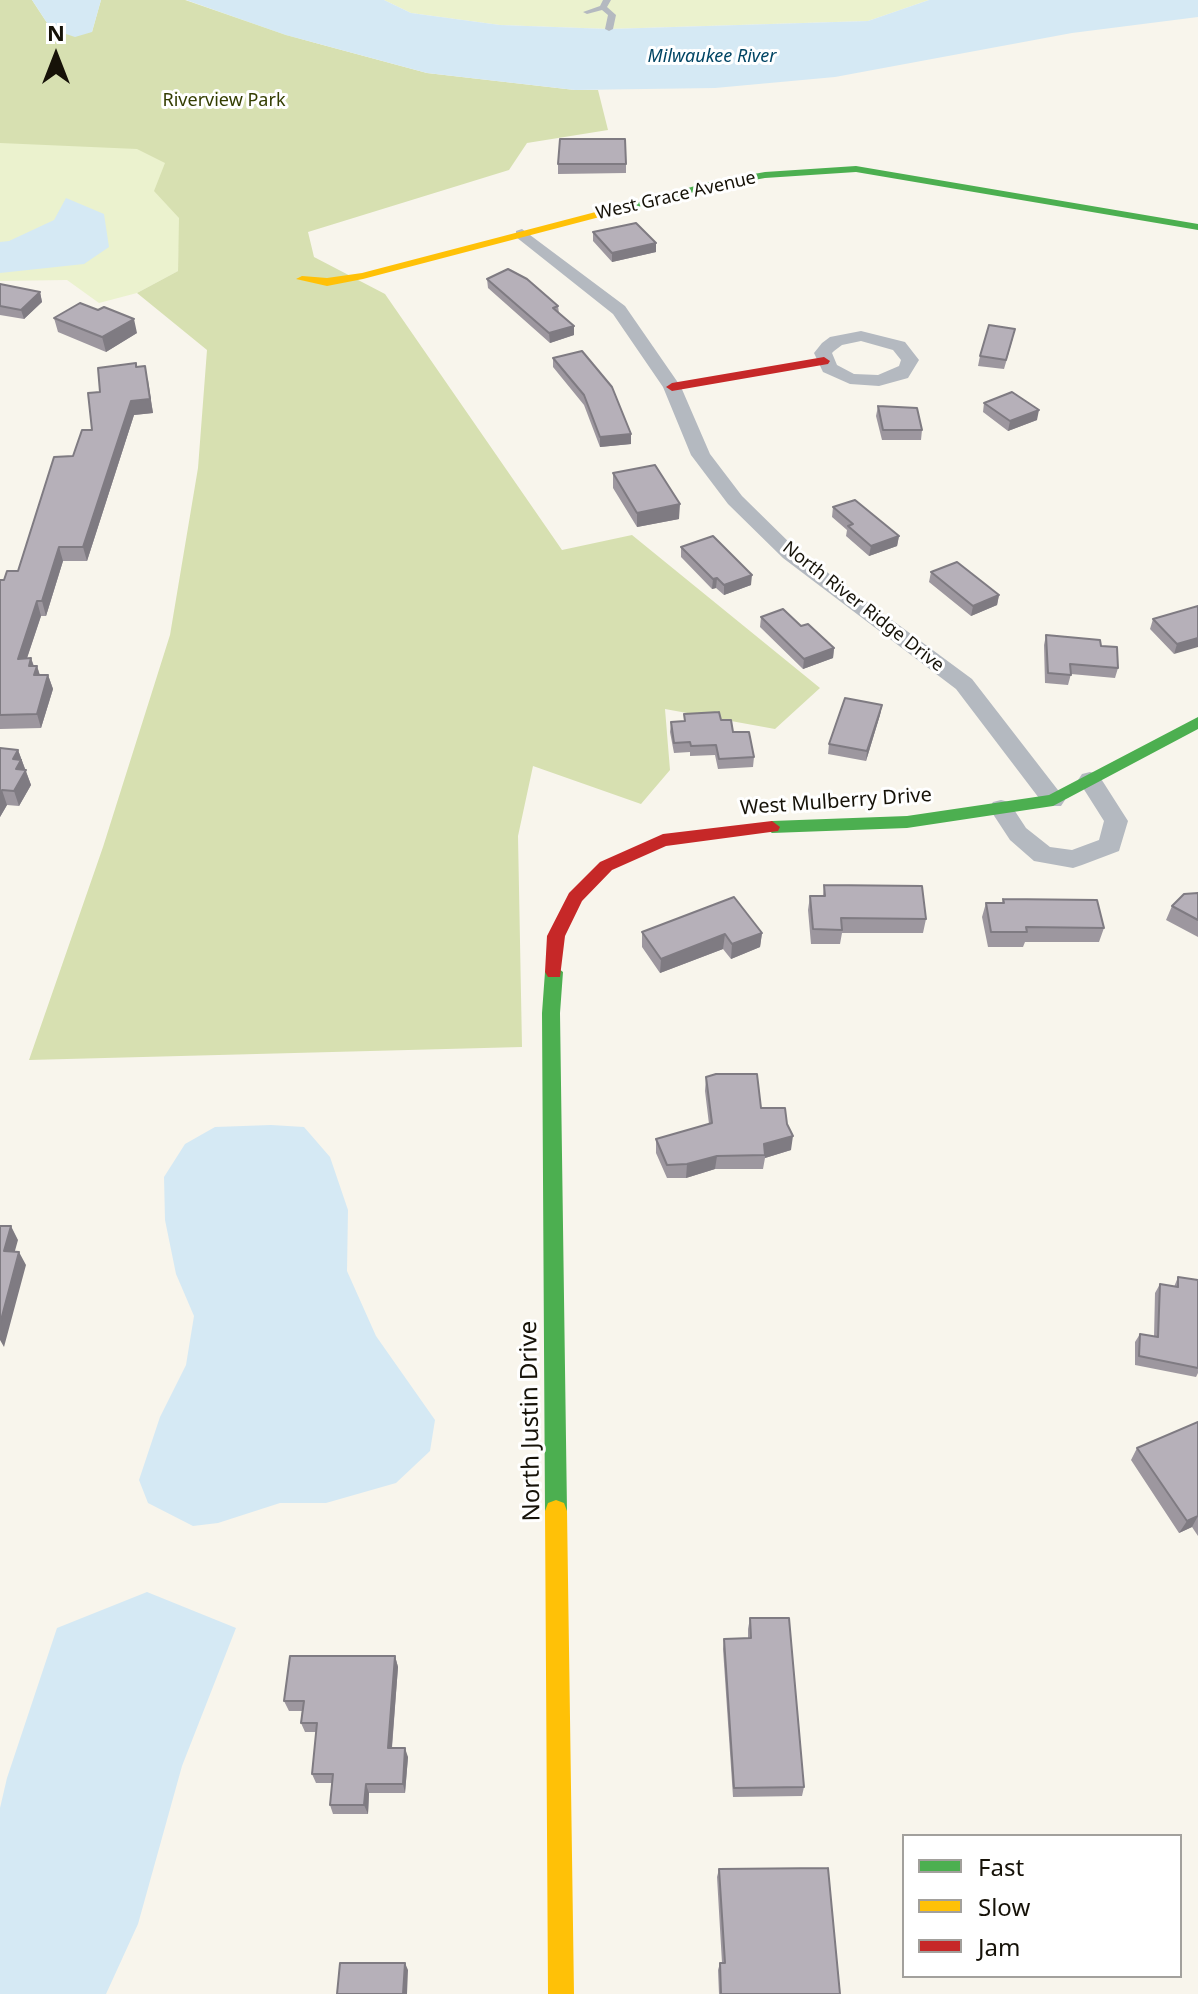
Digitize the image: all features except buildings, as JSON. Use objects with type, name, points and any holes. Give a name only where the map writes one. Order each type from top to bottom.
[{"type":"street","name":"West Grace Avenue","points":[[302,279],[323,282],[356,278],[709,185],[765,175],[856,169],[1198,227]]},
{"type":"street","name":"North River Ridge Drive","points":[[522,234],[619,310],[672,387],[701,455],[735,500],[790,554],[964,684],[1053,800]]},
{"type":"street","points":[[672,387],[824,361]]},
{"type":"street","name":"West Mulberry Drive","points":[[606,866],[663,840],[749,828],[907,822],[1053,800],[1198,722]]},
{"type":"street","points":[[1001,808],[1018,834],[1043,855],[1073,859],[1110,845],[1116,821],[1090,780]]},
{"type":"street","name":"North Justin Drive","points":[[561,1994],[551,1013],[556,936],[575,897],[606,866]]},
{"type":"lane","points":[[587,12],[605,4],[612,15],[609,29]]},
{"type":"green space","name":"Riverview Park","points":[[0,0],[32,0],[51,29],[92,32],[101,0],[185,0],[320,45],[179,245],[178,271],[137,293],[99,303],[67,280],[0,281]]},
{"type":"green space","points":[[0,0],[32,0],[51,29],[92,32],[101,0],[185,0],[286,35],[427,73],[598,90],[608,130],[527,143],[509,170],[308,232],[314,257],[385,294],[562,550],[632,535],[820,688],[775,729],[665,709],[670,770],[641,804],[533,766],[518,836],[522,1047],[29,1060],[103,847],[170,635],[198,468],[207,350],[137,293],[178,271],[179,218],[154,191],[165,163],[137,149],[0,143]]},
{"type":"green space","points":[[384,0],[929,0],[868,21],[609,29],[500,25],[411,13]]},
{"type":"water","points":[[32,0],[101,0],[92,32],[75,37],[51,29]]},
{"type":"water","name":"Milwaukee River","points":[[186,0],[384,0],[411,13],[500,25],[609,29],[868,21],[929,0],[1198,0],[1198,17],[1072,33],[835,77],[715,88],[575,90],[427,73],[286,35]]},
{"type":"water","points":[[66,198],[104,214],[109,247],[84,264],[0,273],[0,242],[9,241],[54,220]]},
{"type":"water","points":[[215,1127],[304,1127],[330,1157],[348,1210],[347,1271],[376,1336],[435,1420],[430,1451],[396,1483],[326,1503],[280,1503],[218,1523],[193,1526],[148,1503],[139,1480],[160,1417],[186,1365],[194,1316],[176,1274],[165,1220],[164,1177],[185,1144]]},
{"type":"water","points":[[147,1592],[236,1628],[182,1766],[138,1924],[106,1994],[0,1994],[0,1808],[57,1628]]},
{"type":"traffic: fast","points":[[630,206],[709,185],[765,175],[856,169],[1198,227]]},
{"type":"traffic: fast","points":[[772,827],[907,822],[1053,800],[1198,722]]},
{"type":"traffic: fast","points":[[554,972],[551,1013],[556,1511]]},
{"type":"traffic: slow","points":[[302,279],[327,282],[363,276],[630,206]]},
{"type":"traffic: slow","points":[[556,1511],[561,1994]]},
{"type":"traffic: jam","points":[[672,387],[824,361]]},
{"type":"traffic: jam","points":[[554,972],[556,936],[575,897],[606,866],[663,840],[772,827]]}]
